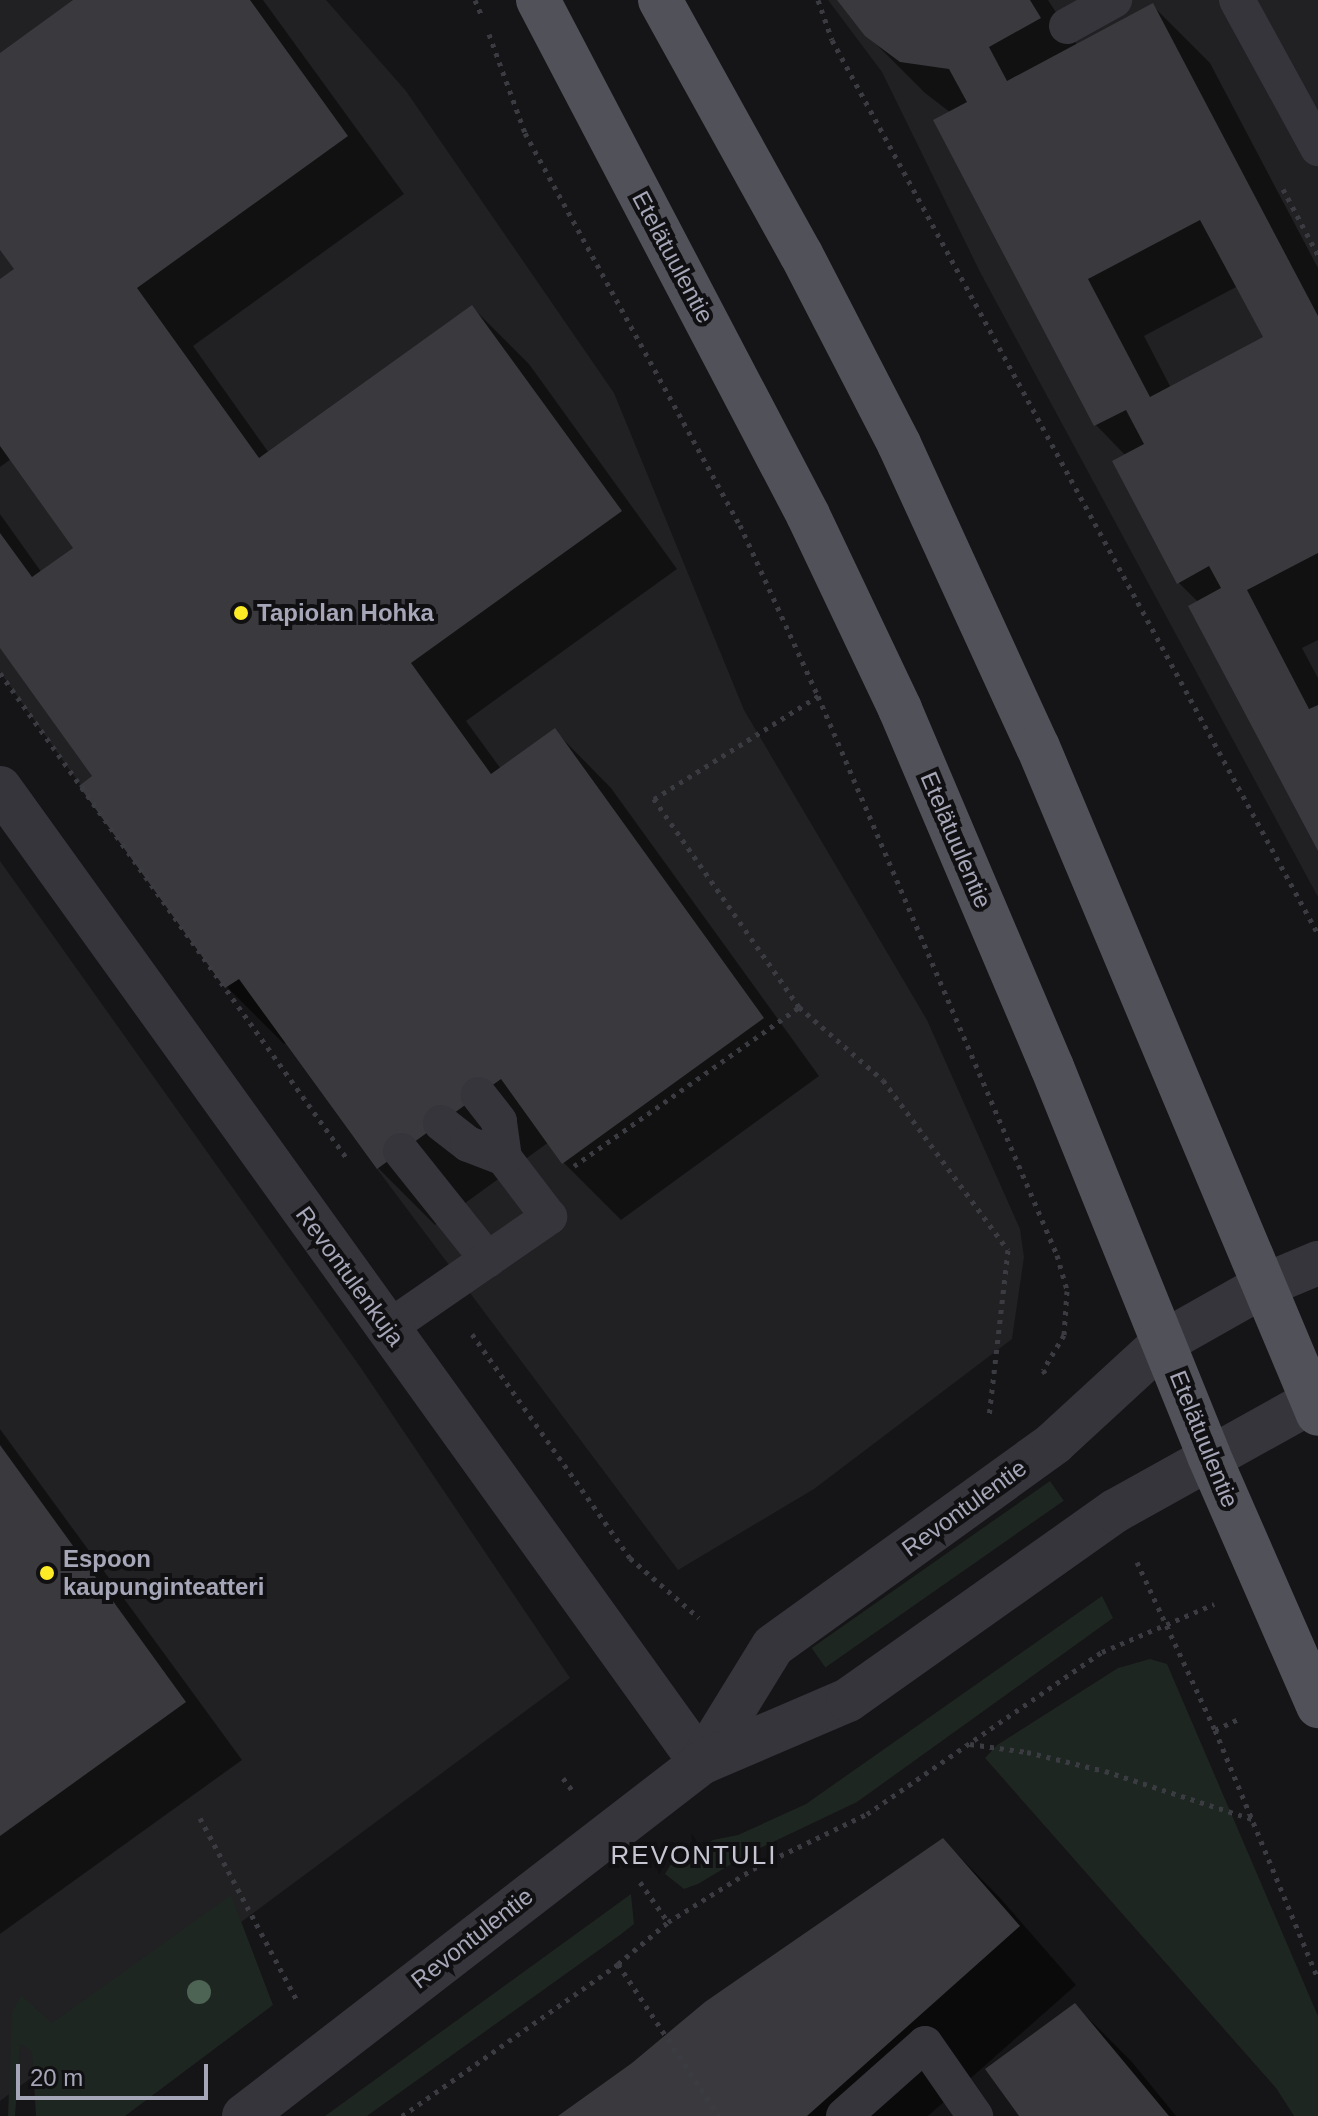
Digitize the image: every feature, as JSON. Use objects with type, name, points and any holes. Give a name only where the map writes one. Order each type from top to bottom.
[{"type":"main road","name":"Etelätuulentie","points":[[538,0],[808,515],[900,709],[1209,1456],[1318,1706]]},
{"type":"main road","points":[[660,0],[801,254],[899,444],[1038,747],[1263,1286],[1316,1404]]},
{"type":"street","name":"Revontulenkuja","points":[[0,788],[701,1763]]},
{"type":"street","name":"Revontulentie","points":[[701,1763],[773,1646],[1054,1443],[1164,1342],[1263,1286],[1318,1263]]},
{"type":"street","name":"Revontulentie","points":[[250,2114],[701,1763],[848,1700],[1115,1511],[1209,1456],[1316,1404]]},
{"type":"lane","points":[[1067,26],[1114,0]]},
{"type":"lane","points":[[1237,0],[1318,148]]},
{"type":"lane","points":[[388,1328],[549,1217],[504,1158],[499,1121],[479,1095]]},
{"type":"lane","points":[[441,1123],[468,1144],[504,1158]]},
{"type":"lane","points":[[401,1151],[488,1260]]},
{"type":"lane","points":[[844,2116],[925,2044],[975,2116]]},
{"type":"path","points":[[475,0],[525,133],[740,525],[818,696],[1057,1255],[1067,1291],[1064,1335],[1043,1370],[1073,1423]]},
{"type":"path","points":[[818,0],[832,40],[1318,934]]},
{"type":"path","points":[[0,673],[353,1166]]},
{"type":"path","points":[[818,696],[654,799],[799,1007],[883,1080],[1008,1250],[989,1419]]},
{"type":"path","points":[[533,1196],[799,1007]]},
{"type":"path","points":[[442,1291],[630,1558],[699,1618]]},
{"type":"path","points":[[1115,1511],[1215,1730],[1318,1979]]},
{"type":"path","points":[[402,2116],[618,1964],[668,1922],[753,1869],[867,1814],[1102,1652],[1265,1583]]},
{"type":"path","points":[[1215,1730],[1239,1719]]},
{"type":"path","points":[[969,1744],[1027,1752],[1105,1771],[1252,1819]]},
{"type":"path","points":[[200,1818],[303,2010]]},
{"type":"path","points":[[618,1964],[719,2116]]},
{"type":"shaded area","points":[[0,0],[326,0],[406,91],[614,393],[744,710],[927,1020],[1020,1229],[1024,1257],[1012,1339],[814,1489],[678,1570],[377,1169],[239,979],[225,988],[0,672]]},
{"type":"shaded area","points":[[828,0],[1318,0],[1318,897],[980,272],[882,72]]},
{"type":"shaded area","points":[[0,861],[361,1368],[570,1678],[0,2101]]},
{"type":"shaded area","points":[[1050,1481],[1064,1501],[825,1668],[812,1648]]},
{"type":"shaded area","points":[[1102,1596],[1113,1618],[857,1802],[750,1853],[698,1884],[684,1889],[665,1874],[671,1864],[713,1840],[738,1835],[806,1804]]},
{"type":"shaded area","points":[[1150,1659],[1167,1664],[1318,2016],[1318,2116],[1294,2116],[1276,2088],[985,1758],[997,1745],[1118,1668]]},
{"type":"shaded area","points":[[631,1894],[634,1924],[620,1935],[367,2116],[325,2116]]},
{"type":"shaded area","points":[[231,1895],[273,2005],[125,2116],[36,2116],[32,2051],[20,2044],[15,2116],[8,2116],[12,2012],[21,1995],[52,2023]]},
{"type":"building","name":"Tapiolan Hohka","points":[[73,0],[250,0],[348,136],[137,288],[259,458],[472,305],[622,511],[411,663],[491,774],[555,728],[764,1018],[562,1164],[501,1079],[377,1169],[239,979],[225,988],[79,786],[92,776],[0,648],[0,533],[32,577],[73,548],[0,446],[0,279],[14,269],[0,250],[0,53]]},
{"type":"building","points":[[837,0],[1030,0],[1041,18],[989,47],[1007,81],[1153,3],[1318,316],[1318,553],[1247,590],[1309,709],[1318,705],[1318,851],[1188,606],[1221,588],[1209,566],[1177,584],[1112,461],[1144,444],[1126,410],[1094,426],[933,120],[967,102],[949,69],[900,62],[865,36]],"holes":[[[1200,220],[1263,337],[1150,397],[1088,279]]]},
{"type":"building","name":"Espoon kaupunginteatteri","points":[[0,1445],[186,1702],[0,1836]]},
{"type":"building","points":[[943,1838],[1020,1926],[807,2116],[558,2116],[632,2063],[705,2002]]},
{"type":"building","points":[[1075,2003],[1169,2116],[1019,2116],[985,2069]]},
{"type":"place","name":"Tapiolan Hohka","points":[[241,613]]},
{"type":"place","name":"Espoon kaupunginteatteri","points":[[47,1573]]},
{"type":"district","name":"REVONTULI","points":[[694,1856]]}]
